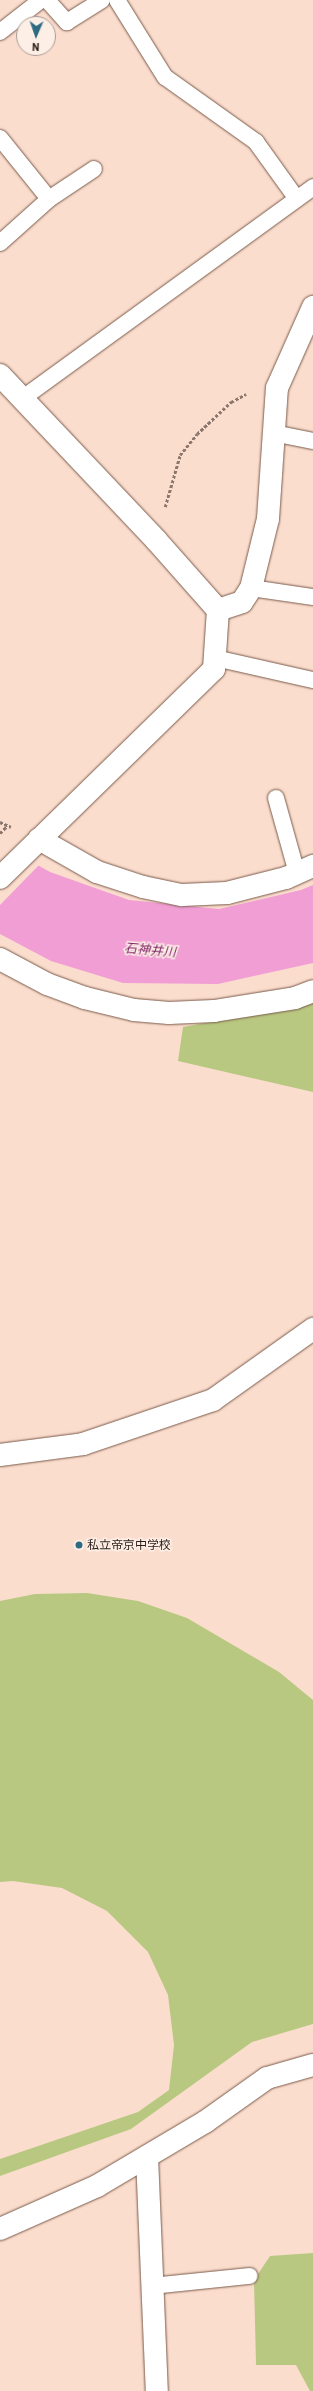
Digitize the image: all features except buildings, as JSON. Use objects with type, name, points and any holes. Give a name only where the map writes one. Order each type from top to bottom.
[{"type":"street","points":[[218,610],[242,602],[251,588],[268,519],[277,388],[313,307]]},
{"type":"street","points":[[0,375],[156,540],[218,610],[214,669],[33,844],[0,878]]},
{"type":"street","points":[[33,844],[97,872],[143,887],[182,895],[227,893],[305,869]]},
{"type":"street","points":[[0,960],[47,984],[85,998],[134,1010],[170,1013],[214,1011],[282,1000],[313,991]]},
{"type":"street","points":[[0,1454],[82,1444],[213,1400],[313,1329]]},
{"type":"street","points":[[0,2228],[97,2186],[205,2122],[267,2078],[313,2065]]},
{"type":"street","points":[[146,2157],[157,2391]]},
{"type":"lane","points":[[0,32],[41,0]]},
{"type":"lane","points":[[48,0],[67,22],[102,0]]},
{"type":"lane","points":[[117,0],[165,77],[256,142],[297,199]]},
{"type":"lane","points":[[0,138],[49,199]]},
{"type":"lane","points":[[0,243],[49,199],[94,168]]},
{"type":"lane","points":[[23,398],[313,187]]},
{"type":"lane","points":[[273,433],[313,441]]},
{"type":"lane","points":[[251,588],[313,597]]},
{"type":"lane","points":[[215,658],[313,680]]},
{"type":"lane","points":[[276,798],[305,869]]},
{"type":"lane","points":[[152,2286],[249,2276]]},
{"type":"path","points":[[156,540],[180,455],[197,434],[231,402],[283,375]]},
{"type":"path","points":[[1,832],[7,826]]},
{"type":"green space","points":[[313,1003],[313,1092],[178,1061],[183,1027]]},
{"type":"green space","points":[[87,1593],[138,1601],[187,1618],[279,1672],[313,1700],[313,2024],[252,2042],[131,2129],[0,2176],[0,2159],[138,2112],[169,2090],[174,2045],[168,1995],[148,1952],[107,1911],[62,1888],[13,1881],[0,1882],[0,1601],[35,1594]]},
{"type":"green space","points":[[313,2253],[313,2391],[310,2391],[296,2365],[256,2365],[254,2280],[270,2256]]},
{"type":"water","name":"石神井川","points":[[0,844],[50,872],[129,900],[219,909],[301,890],[313,885],[313,963],[218,984],[123,983],[51,961],[0,934]]},
{"type":"pier","points":[[0,842],[40,864],[0,905]]},
{"type":"place","name":"私立帝京中学校","points":[[79,1545]]}]
